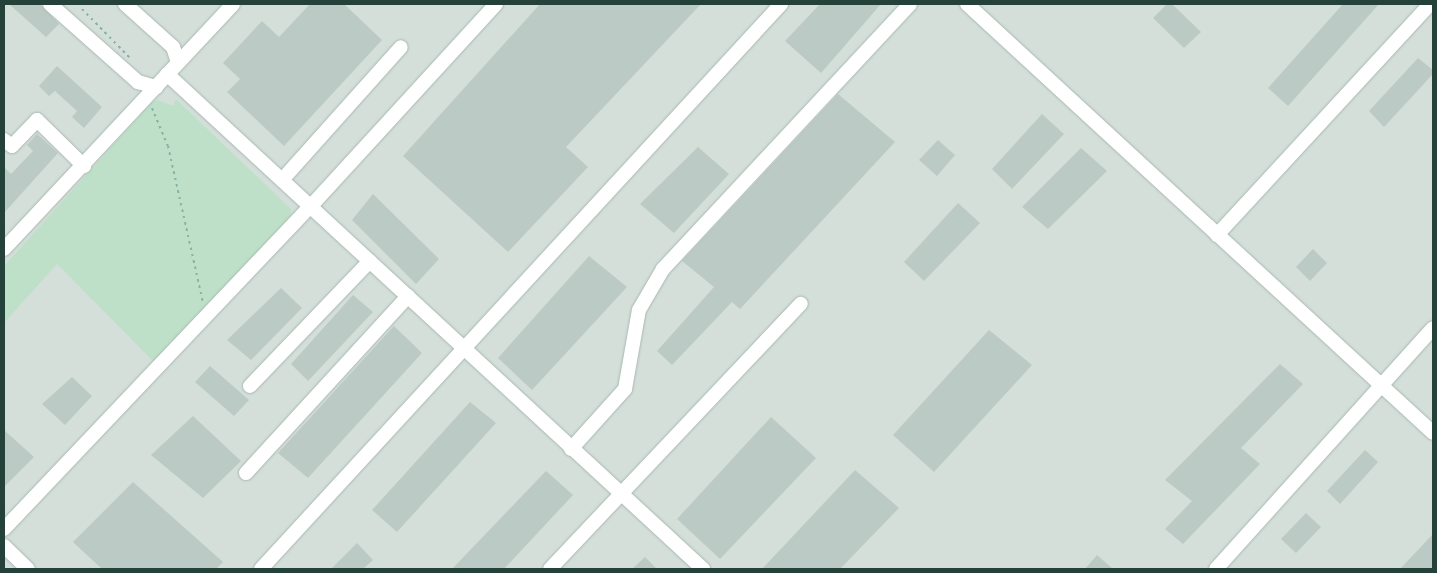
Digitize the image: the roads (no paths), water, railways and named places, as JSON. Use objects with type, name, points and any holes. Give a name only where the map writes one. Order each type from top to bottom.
[{"type":"lane","points":[[50,4],[138,82],[152,92]]},
{"type":"lane","points":[[125,4],[173,47],[178,62]]},
{"type":"lane","points":[[4,249],[84,166],[233,4]]},
{"type":"lane","points":[[4,529],[311,206],[496,4]]},
{"type":"lane","points":[[261,569],[781,4]]},
{"type":"lane","points":[[571,449],[625,390],[639,310],[663,269],[910,4]]},
{"type":"lane","points":[[967,4],[1433,433]]},
{"type":"lane","points":[[1217,235],[1430,4]]},
{"type":"lane","points":[[282,180],[401,48]]},
{"type":"lane","points":[[167,74],[619,494],[703,569]]},
{"type":"lane","points":[[4,140],[12,146],[37,120],[84,166]]},
{"type":"lane","points":[[250,386],[370,261]]},
{"type":"lane","points":[[246,473],[408,296]]},
{"type":"lane","points":[[550,569],[801,304]]},
{"type":"lane","points":[[1216,569],[1433,328]]},
{"type":"lane","points":[[4,546],[28,569]]}]
